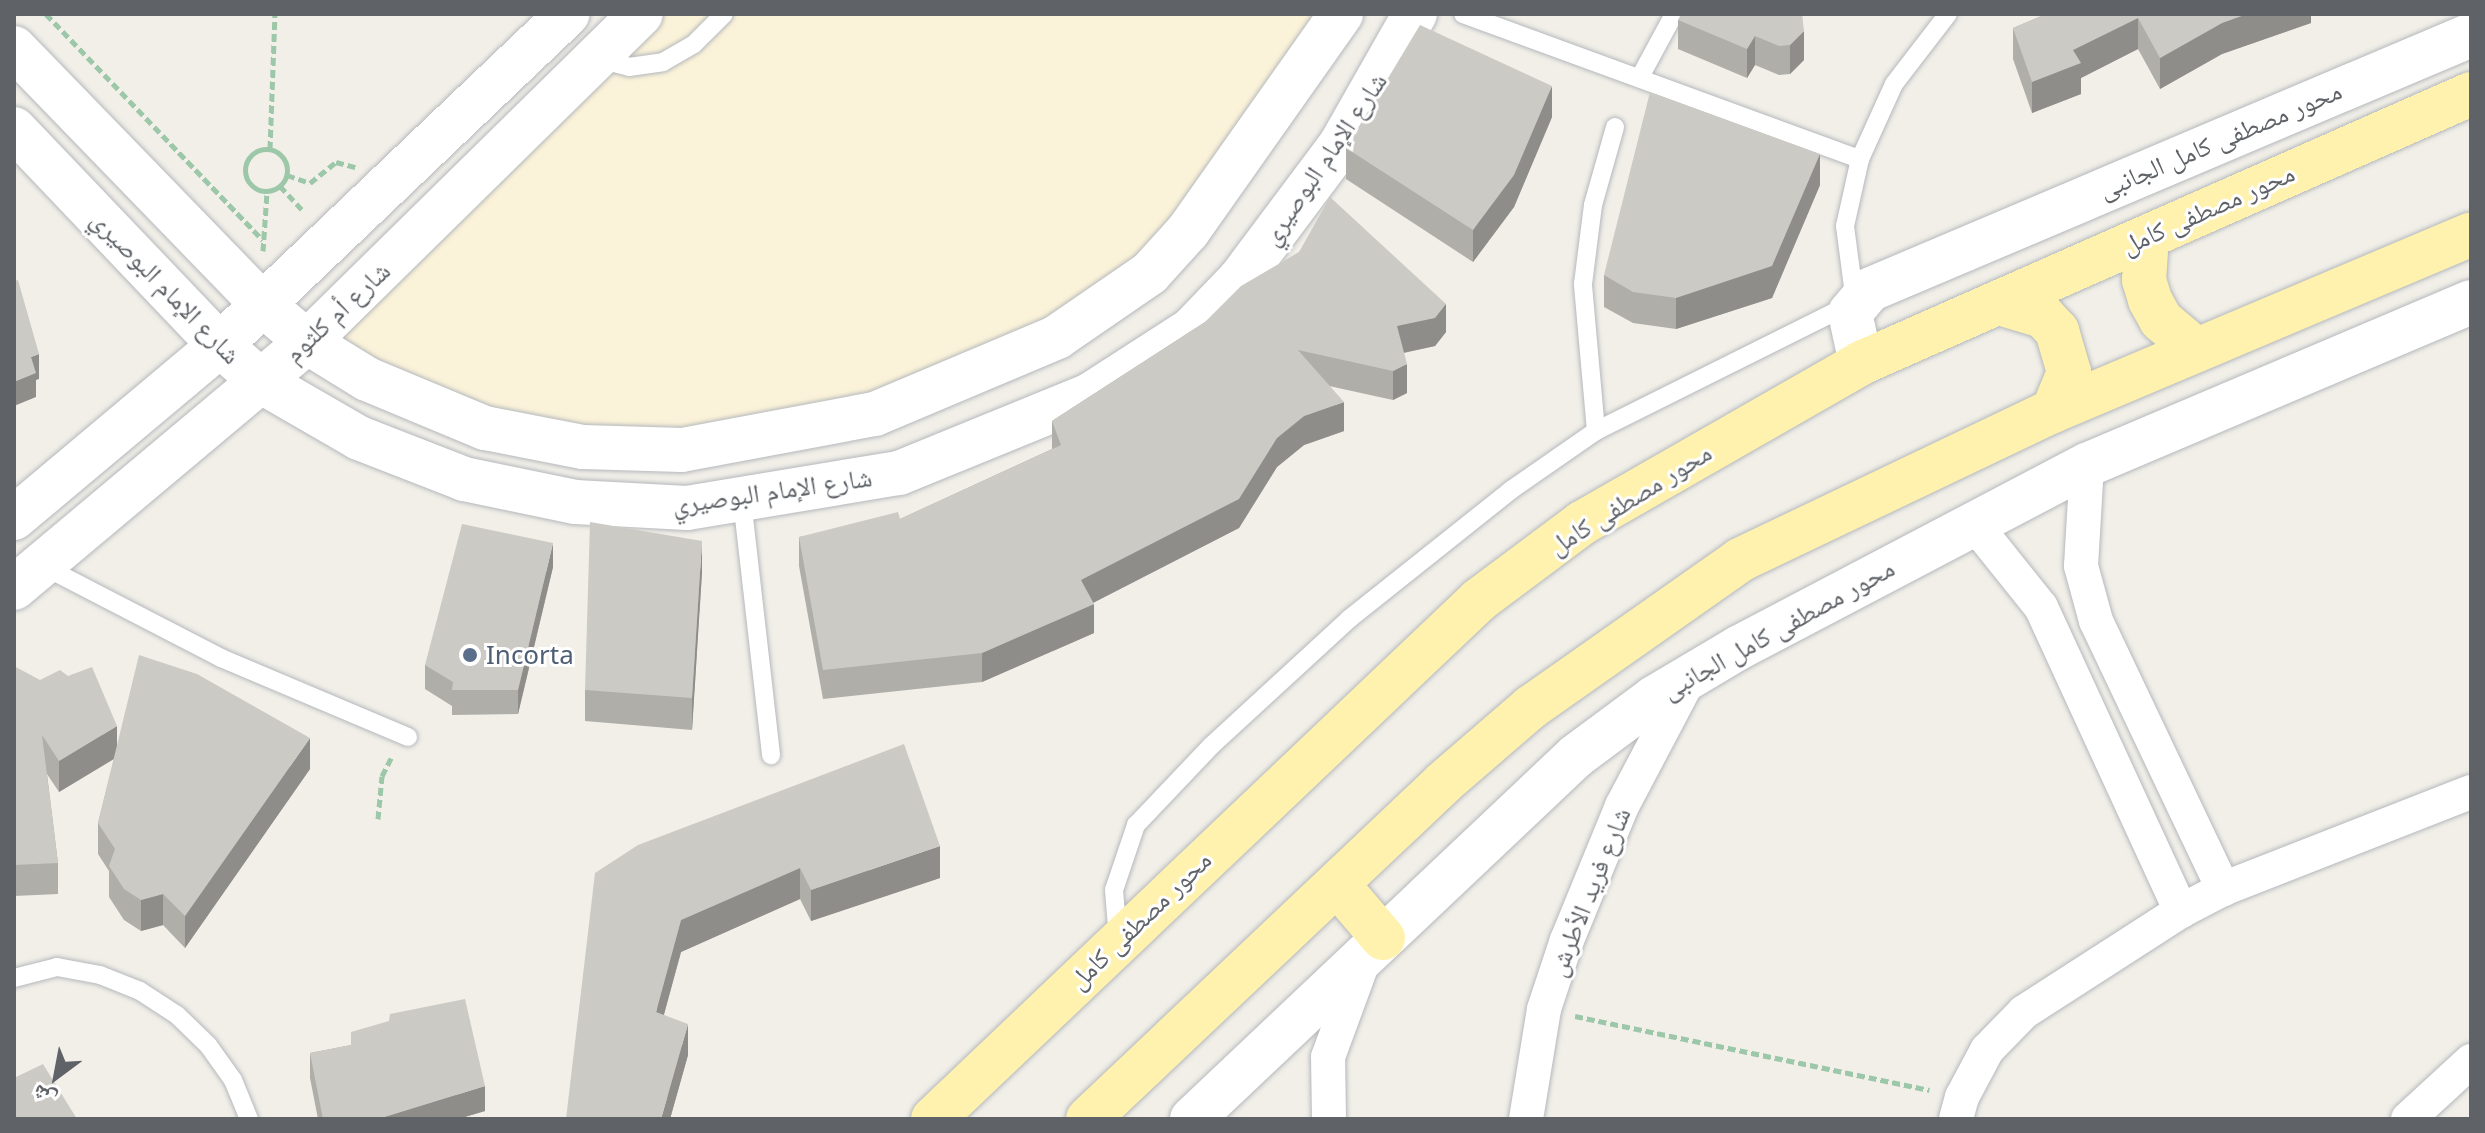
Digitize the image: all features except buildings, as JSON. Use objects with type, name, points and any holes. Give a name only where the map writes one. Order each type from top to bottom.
[{"type":"main road","name":"محور مصطفى كامل","points":[[933,1119],[1479,600],[1582,523],[1861,363],[2002,304],[2471,94]]},
{"type":"main road","points":[[1088,1119],[1337,884],[1531,707],[1740,560],[2053,411],[2194,348],[2471,234]]},
{"type":"main road","points":[[2147,237],[2144,280],[2150,300],[2161,320],[2194,348]]},
{"type":"main road","points":[[2002,304],[2043,316],[2057,331],[2069,372],[2053,411]]},
{"type":"main road","points":[[1337,884],[1375,945]]},
{"type":"street","points":[[14,518],[220,345],[568,14]]},
{"type":"street","name":"شارع أم كلثوم","points":[[28,576],[307,342],[641,14]]},
{"type":"street","name":"شارع الإمام البوصيري","points":[[14,48],[261,303],[307,342],[367,379],[485,428],[583,447],[682,450],[875,414],[1057,337],[1150,273],[1215,195],[1341,14]]},
{"type":"street","name":"شارع الإمام البوصيري","points":[[14,129],[220,345],[262,382],[325,419],[359,438],[464,479],[575,502],[687,508],[899,473],[994,438],[1090,395],[1191,330],[1240,279],[1341,144],[1415,14]]},
{"type":"street","name":"محور مصطفى كامل الجانبى","points":[[1855,302],[1869,290],[1983,238],[2471,35]]},
{"type":"street","points":[[1855,302],[1850,322],[1861,363]]},
{"type":"street","name":"محور مصطفى كامل الجانبى","points":[[1192,1119],[1576,756],[1690,677],[1972,521],[2087,465],[2471,302]]},
{"type":"street","points":[[325,419],[324,398],[336,381],[367,379]]},
{"type":"street","points":[[2087,465],[2081,566],[2096,621],[2223,889]]},
{"type":"street","points":[[1972,521],[2041,607],[2181,911]]},
{"type":"street","name":"شارع فريد الأطرش","points":[[1526,1119],[1544,1009],[1593,872],[1690,677]]},
{"type":"street","points":[[1959,1108],[1987,1050],[2024,1012],[2181,911],[2223,889],[2471,792]]},
{"type":"street","points":[[1329,1119],[1328,1057],[1375,945]]},
{"type":"street","points":[[2408,1119],[2471,1061]]},
{"type":"lane","points":[[598,59],[629,67],[663,62],[694,44],[724,14]]},
{"type":"lane","points":[[1463,14],[1860,159]]},
{"type":"lane","points":[[1640,77],[1674,14]]},
{"type":"lane","points":[[1119,941],[1114,915],[1119,865],[1147,811],[1349,619],[1487,508],[1596,431],[1855,302],[1845,226],[1860,159],[1894,84],[1948,14]]},
{"type":"lane","points":[[1596,431],[1583,284],[1593,205],[1615,127]]},
{"type":"lane","points":[[742,500],[771,755]]},
{"type":"lane","points":[[28,576],[408,737]]},
{"type":"lane","points":[[14,978],[57,967],[100,975],[140,991],[177,1015],[208,1045],[233,1080],[249,1119]]},
{"type":"path","points":[[48,14],[263,240]]},
{"type":"path","points":[[270,149],[275,14]]},
{"type":"path","points":[[270,149],[283,157],[287,175],[276,190],[258,190],[245,175],[249,157],[270,149]]},
{"type":"path","points":[[287,175],[310,183],[336,162],[349,162],[382,192]]},
{"type":"path","points":[[378,819],[382,776],[408,737]]},
{"type":"path","points":[[1544,1009],[1959,1108]]},
{"type":"sand","points":[[641,14],[1341,14],[1188,231],[965,380],[583,447],[307,342]]},
{"type":"place","name":"Incorta","points":[[470,655]]}]
